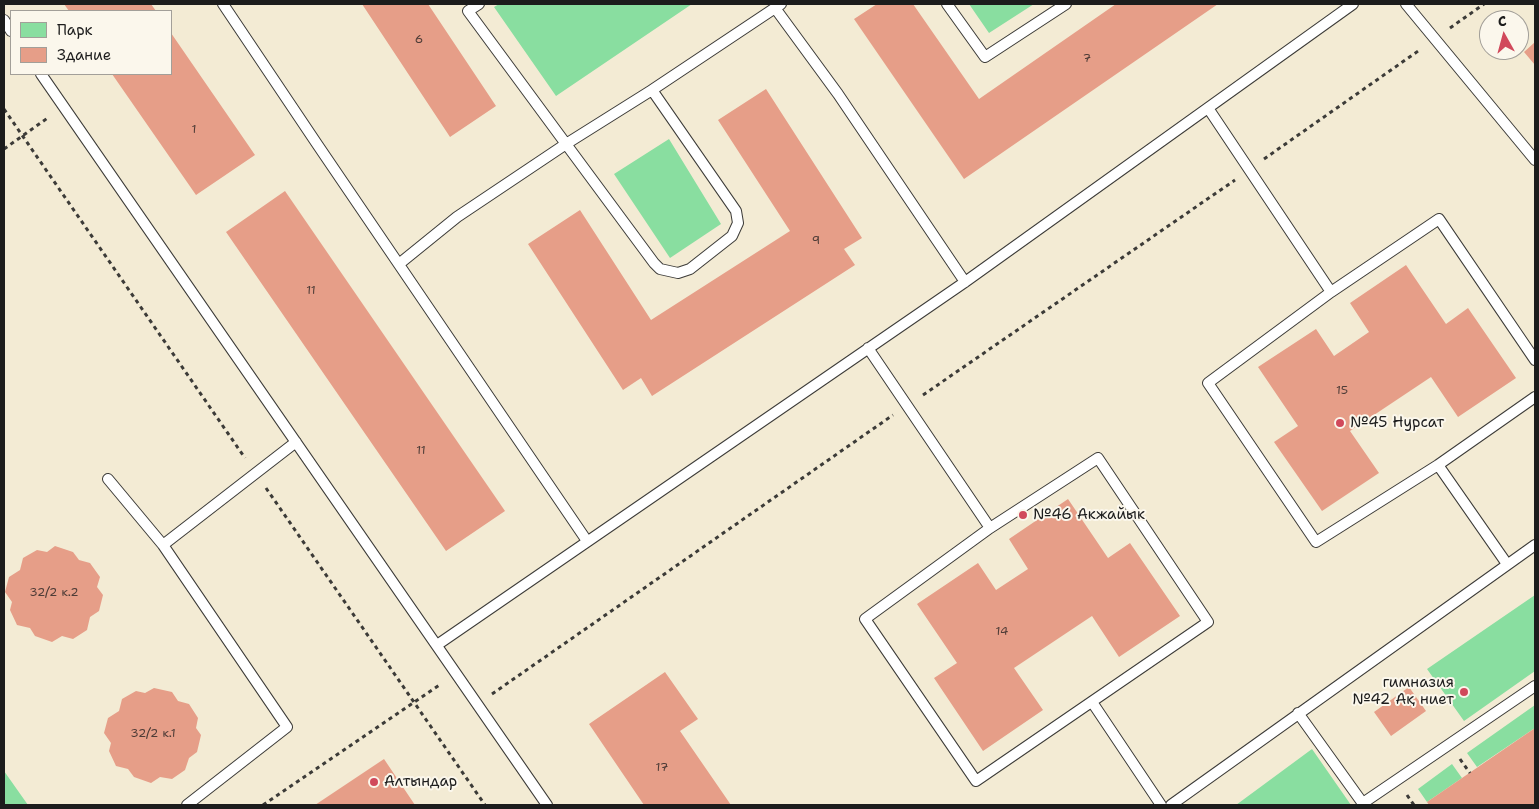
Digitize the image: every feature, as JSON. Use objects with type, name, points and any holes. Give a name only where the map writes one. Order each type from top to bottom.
[{"type":"lane","points":[[223,4],[587,541]]},
{"type":"lane","points":[[480,4],[468,11],[654,263],[660,269],[678,273],[690,269],[732,236],[736,229],[737,217],[736,211],[652,90]]},
{"type":"lane","points":[[947,4],[985,57],[1066,4]]},
{"type":"lane","points":[[437,644],[965,282],[1353,4]]},
{"type":"lane","points":[[1406,4],[1535,158]]},
{"type":"lane","points":[[399,264],[457,217],[778,6],[965,282]]},
{"type":"lane","points":[[42,75],[547,805]]},
{"type":"lane","points":[[1208,108],[1331,292]]},
{"type":"lane","points":[[1535,360],[1439,219],[1331,292],[1208,384],[1316,542],[1438,466],[1535,397]]},
{"type":"lane","points":[[868,348],[990,528]]},
{"type":"lane","points":[[162,545],[296,442]]},
{"type":"lane","points":[[1098,458],[1208,622],[976,781],[865,619],[990,528],[1098,458]]},
{"type":"lane","points":[[1438,466],[1507,564]]},
{"type":"lane","points":[[108,479],[162,545],[287,727],[187,805]]},
{"type":"lane","points":[[1171,805],[1535,545]]},
{"type":"lane","points":[[1298,713],[1364,804],[1535,686]]},
{"type":"lane","points":[[1092,702],[1161,805]]},
{"type":"path","points":[[477,704],[1250,170],[1484,4]]},
{"type":"path","points":[[4,149],[64,106]]},
{"type":"path","points":[[263,805],[456,674]]},
{"type":"path","points":[[1460,758],[1470,773]]},
{"type":"path","points":[[1407,795],[1414,805]]},
{"type":"green space","points":[[499,4],[692,4],[556,96],[494,7]]},
{"type":"green space","points":[[969,4],[1034,4],[989,33]]},
{"type":"green space","points":[[669,139],[721,224],[670,258],[614,174]]},
{"type":"green space","points":[[1535,595],[1535,671],[1464,721],[1427,669]]},
{"type":"green space","points":[[1535,705],[1535,728],[1477,767],[1467,753]]},
{"type":"green space","points":[[1312,749],[1351,805],[1236,805]]},
{"type":"green space","points":[[1452,764],[1462,778],[1427,802],[1418,789]]},
{"type":"green space","points":[[4,771],[28,805],[4,805]]},
{"type":"building","points":[[64,4],[151,4],[155,10],[68,10]]},
{"type":"building","points":[[362,4],[428,4],[496,106],[450,137]]},
{"type":"building","points":[[877,4],[913,4],[979,99],[1116,4],[1218,4],[964,179],[854,19]]},
{"type":"building","points":[[172,34],[255,155],[196,195],[113,75],[172,75]]},
{"type":"building","points":[[1535,42],[1535,65],[1529,58],[1529,47]]},
{"type":"building","points":[[766,89],[862,238],[844,249],[855,265],[652,396],[641,378],[623,390],[528,244],[580,210],[651,320],[790,231],[718,120]]},
{"type":"building","points":[[285,191],[505,511],[446,551],[226,232]]},
{"type":"building","points":[[1406,265],[1446,324],[1468,308],[1516,378],[1458,417],[1431,377],[1350,431],[1379,473],[1322,511],[1274,442],[1298,426],[1258,367],[1316,329],[1334,356],[1369,332],[1350,303]]},
{"type":"building","points":[[1068,499],[1108,558],[1130,543],[1180,616],[1119,657],[1092,616],[1014,668],[1043,710],[983,751],[934,678],[957,663],[917,604],[978,563],[996,590],[1028,569],[1009,539]]},
{"type":"building","points":[[55,546],[73,552],[79,560],[90,563],[100,577],[97,587],[103,595],[99,611],[90,617],[87,630],[73,639],[62,636],[52,642],[35,636],[30,628],[17,625],[10,610],[12,602],[5,592],[9,577],[20,570],[23,558],[37,550],[47,552]]},
{"type":"building","points":[[665,672],[698,719],[680,731],[731,805],[644,805],[589,724]]},
{"type":"building","points":[[1409,687],[1426,711],[1391,736],[1374,712]]},
{"type":"building","points":[[154,688],[172,692],[178,701],[189,704],[198,718],[196,728],[201,735],[197,752],[189,758],[185,770],[172,779],[160,777],[151,783],[134,777],[128,769],[116,766],[109,751],[111,743],[104,733],[108,718],[119,711],[122,699],[136,691],[145,693]]},
{"type":"building","points":[[1535,728],[1535,805],[1429,805],[1427,802]]},
{"type":"building","name":"Алтындар","points":[[384,759],[415,805],[315,805]]},
{"type":"place","name":"№45 Нурсат","points":[[1340,423]]},
{"type":"place","name":"№46 Акжайык","points":[[1023,515]]},
{"type":"place","name":"гимназия №42 Ақ ниет","points":[[1464,692]]},
{"type":"place","name":"Алтындар","points":[[374,782]]}]
